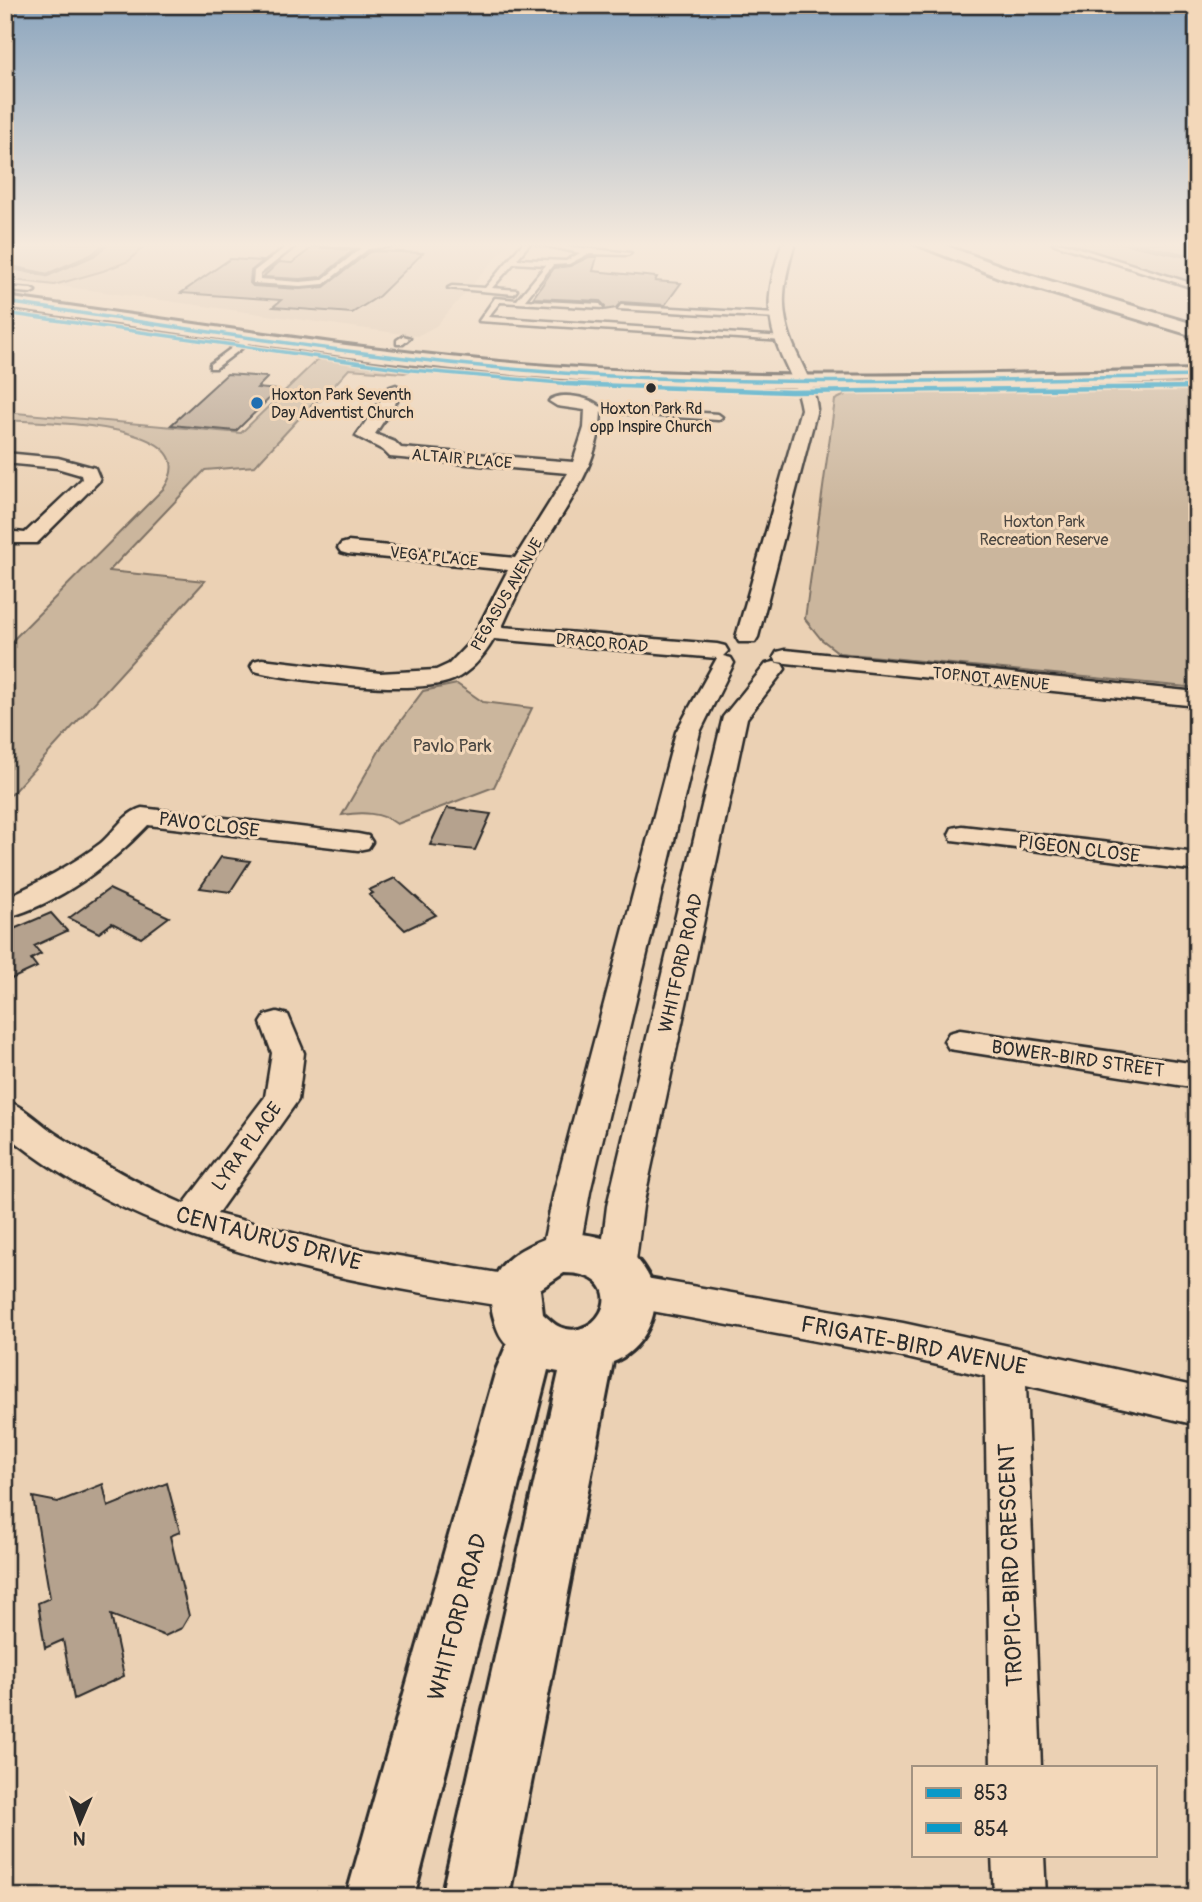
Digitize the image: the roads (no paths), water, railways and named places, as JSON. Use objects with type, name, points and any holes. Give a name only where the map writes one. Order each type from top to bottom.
[{"type":"main road","points":[[208,332],[403,359],[669,379],[1197,362]]},
{"type":"main road","points":[[340,332],[403,340],[800,374],[1197,376]]},
{"type":"main road","points":[[475,1897],[547,1325],[520,1280],[534,1264],[560,1253],[589,1254],[624,1280],[626,1322],[606,1342],[547,1325]]},
{"type":"main road","name":"WHITFORD ROAD","points":[[380,1897],[522,1370],[547,1325]]},
{"type":"street","points":[[747,637],[808,409],[800,374],[782,332]]},
{"type":"street","name":"ALTAIR PLACE","points":[[396,390],[365,436],[389,446],[396,453],[578,468]]},
{"type":"street","points":[[557,401],[589,405],[593,409]]},
{"type":"street","name":"PEGASUS AVENUE","points":[[262,666],[389,679],[427,680],[456,670],[487,632],[521,565],[578,468],[592,433],[593,409]]},
{"type":"street","points":[[5,458],[77,467],[89,472],[91,480],[30,539],[5,537]]},
{"type":"street","name":"VEGA PLACE","points":[[348,548],[521,565]]},
{"type":"street","name":"DRACO ROAD","points":[[487,632],[748,664]]},
{"type":"street","points":[[560,1253],[572,1192],[688,732],[748,664],[785,651],[777,643],[747,637],[726,641],[748,664]]},
{"type":"street","name":"TOPNOT AVENUE","points":[[748,664],[1197,699]]},
{"type":"street","name":"WHITFORD ROAD","points":[[624,1280],[625,1206],[748,664]]},
{"type":"street","name":"PAVO CLOSE","points":[[5,909],[46,890],[111,848],[142,816],[358,842]]},
{"type":"street","name":"PIGEON CLOSE","points":[[962,834],[1197,862]]},
{"type":"street","name":"LYRA PLACE","points":[[191,1222],[281,1100],[288,1053],[277,1023]]},
{"type":"street","name":"BOWER-BIRD STREET","points":[[960,1041],[1197,1076]]},
{"type":"street","name":"CENTAURUS DRIVE","points":[[5,1113],[29,1136],[104,1180],[191,1222],[321,1256],[458,1284],[547,1325]]},
{"type":"street","name":"FRIGATE-BIRD AVENUE","points":[[624,1280],[1197,1406]]},
{"type":"street","name":"TROPIC-BIRD CRESCENT","points":[[1005,1363],[1016,1766]]},
{"type":"street","points":[[1018,1856],[1020,1897]]},
{"type":"lane","points":[[675,332],[785,339]]},
{"type":"lane","points":[[213,366],[251,338]]},
{"type":"lane","points":[[593,409],[718,417]]},
{"type":"place","name":"Hoxton Park Rd opp Inspire Church","points":[[651,388]]},
{"type":"place","name":"Hoxton Park Seventh Day Adventist Church","points":[[257,403]]},
{"type":"park label","name":"Hoxton Park Recreation Reserve","points":[[1044,530]]},
{"type":"park label","name":"Pavlo Park","points":[[452,745]]}]
